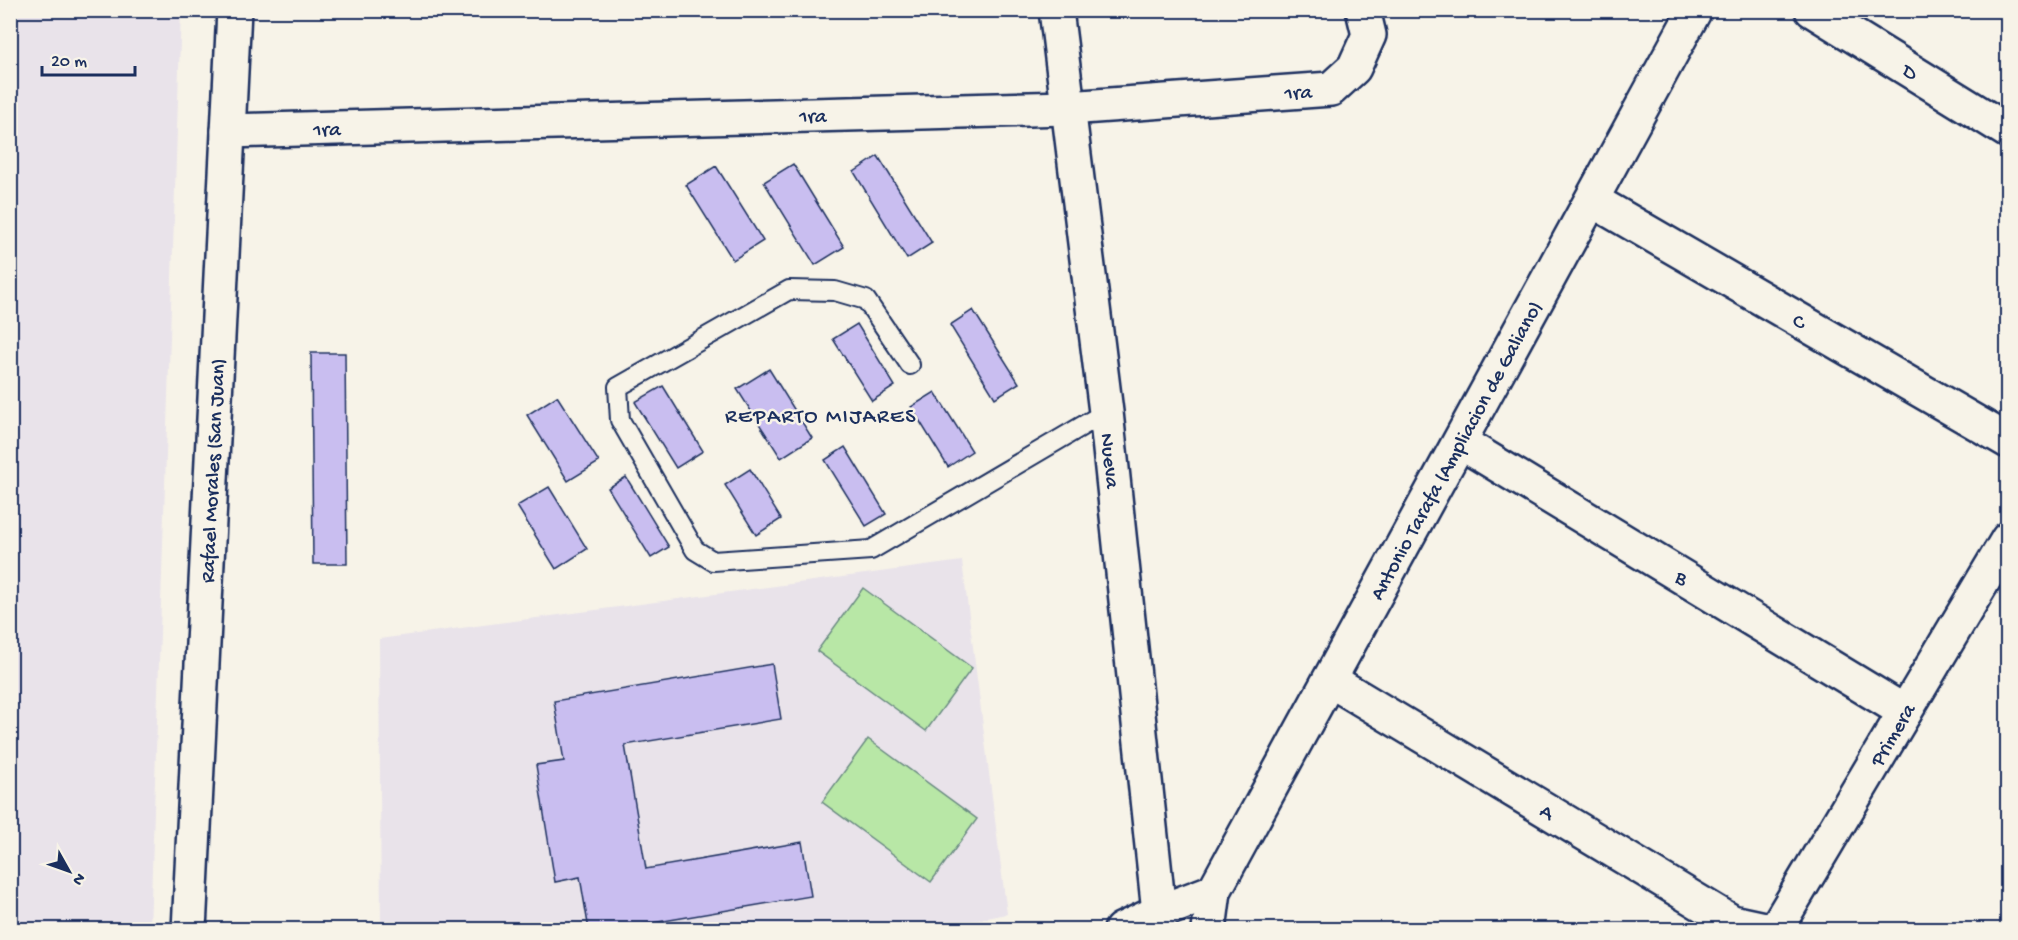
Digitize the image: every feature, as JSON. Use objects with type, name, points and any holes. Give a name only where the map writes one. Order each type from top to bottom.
[{"type":"street","name":"Rafael Morales (San Juan)","points":[[189,930],[234,10]]},
{"type":"street","name":"Nueva","points":[[1056,10],[1106,412],[1159,912]]},
{"type":"street","name":"Antonio Tarafa (Ampliacion de Galiano)","points":[[1214,891],[1695,10]]},
{"type":"street","name":"D","points":[[1812,10],[2007,131]]},
{"type":"street","name":"1ra","points":[[228,131],[1068,108],[1331,88],[1354,68],[1366,23]]},
{"type":"street","name":"C","points":[[1592,200],[2007,441]]},
{"type":"street","name":"B","points":[[1460,442],[1905,712]]},
{"type":"street","name":"Primera","points":[[1775,930],[2007,539]]},
{"type":"street","name":"A","points":[[1329,680],[1732,922],[1769,930]]},
{"type":"street","points":[[1121,930],[1159,912],[1214,891],[1209,930]]},
{"type":"lane","points":[[910,365],[866,300],[835,291],[789,290],[618,387],[620,420],[695,550],[713,561],[871,550],[1106,412]]},
{"type":"shaded area","points":[[10,11],[181,11],[150,929],[11,929]]},
{"type":"shaded area","points":[[962,561],[1007,914],[928,930],[381,929],[379,639]]},
{"type":"green space","points":[[863,588],[972,668],[926,731],[817,651]]},
{"type":"green space","points":[[868,739],[977,819],[931,882],[822,802]]},
{"type":"building","points":[[878,156],[932,243],[907,259],[854,172]]},
{"type":"building","points":[[793,164],[844,247],[815,265],[764,182]]},
{"type":"building","points":[[716,166],[763,241],[733,260],[686,185]]},
{"type":"building","points":[[973,310],[1019,383],[995,398],[950,325]]},
{"type":"building","points":[[857,324],[895,386],[872,401],[833,339]]},
{"type":"building","points":[[311,353],[345,353],[347,564],[313,564]]},
{"type":"building","points":[[769,369],[812,438],[781,458],[737,389]]},
{"type":"building","points":[[663,386],[703,451],[676,468],[635,402]]},
{"type":"building","points":[[935,392],[972,451],[948,467],[911,407]]},
{"type":"building","points":[[557,396],[599,462],[568,481],[527,415]]},
{"type":"building","points":[[845,447],[886,514],[866,526],[825,460]]},
{"type":"building","points":[[750,469],[781,519],[756,535],[725,485]]},
{"type":"building","points":[[626,477],[669,547],[651,558],[608,488]]},
{"type":"building","points":[[549,487],[587,549],[556,569],[517,506]]},
{"type":"building","points":[[772,664],[781,719],[625,745],[646,869],[802,842],[811,896],[611,930],[589,930],[580,877],[555,882],[536,765],[564,761],[554,701]]},
{"type":"district","name":"REPARTO MIJARES","points":[[821,414]]}]
